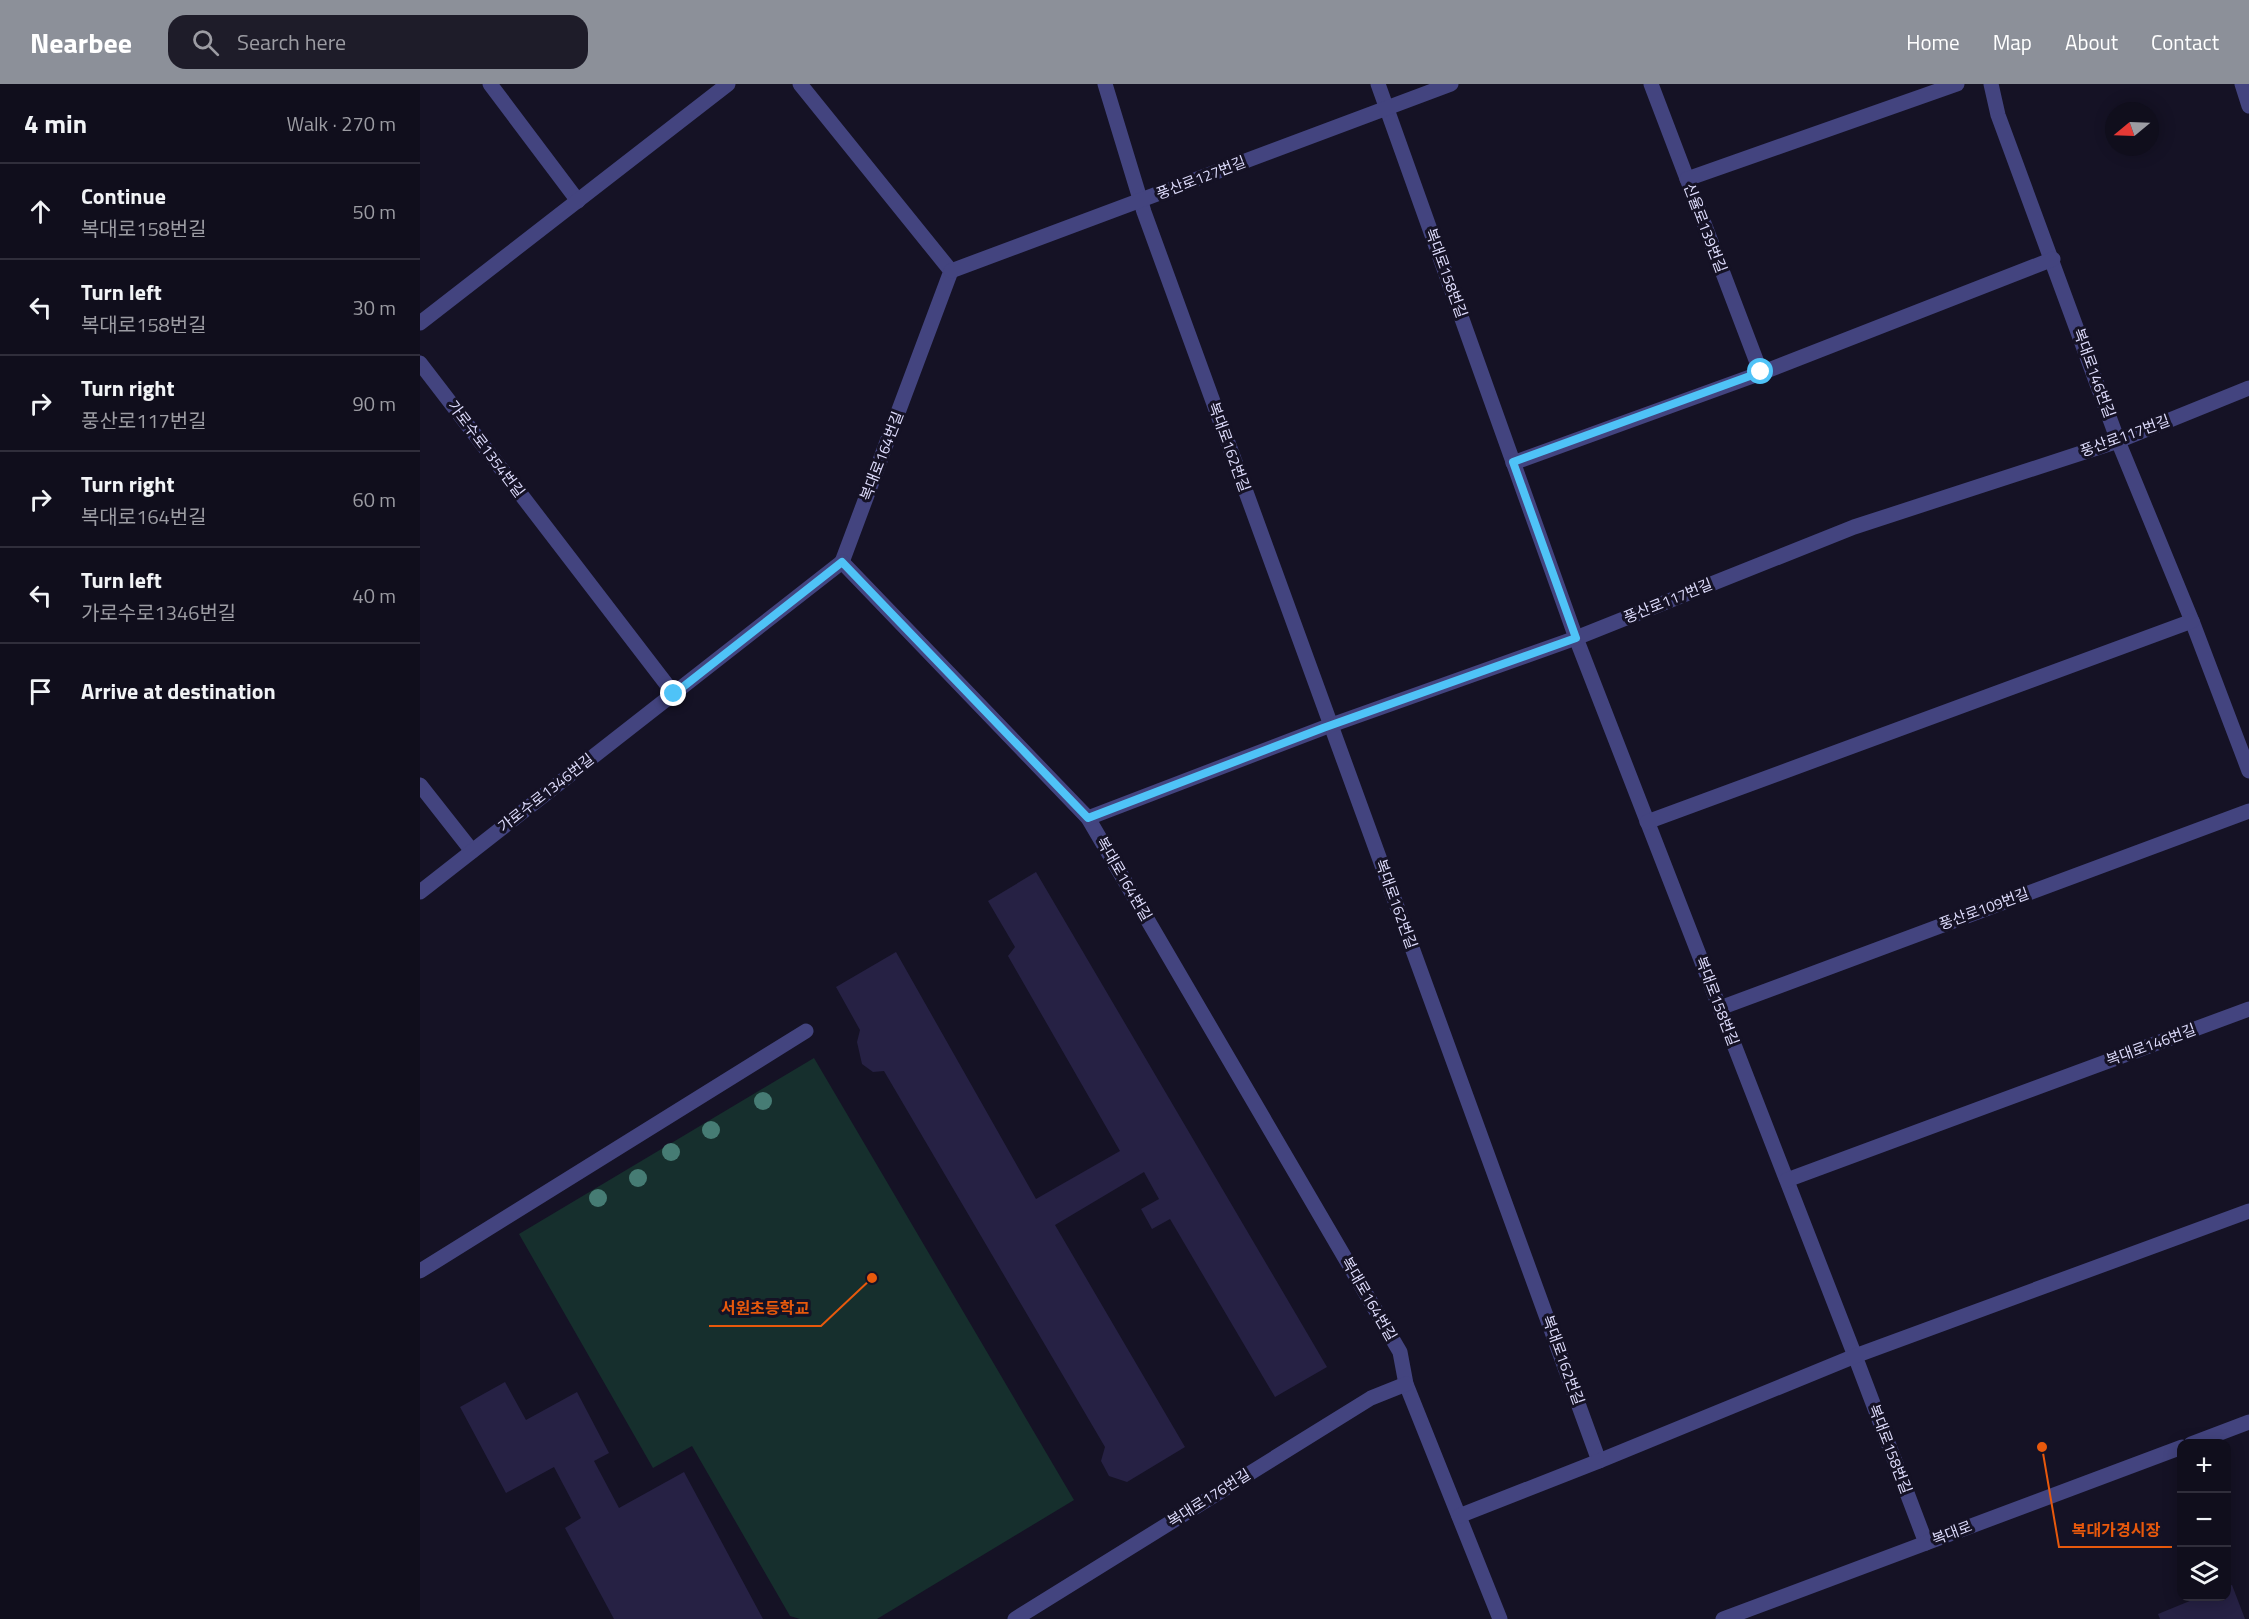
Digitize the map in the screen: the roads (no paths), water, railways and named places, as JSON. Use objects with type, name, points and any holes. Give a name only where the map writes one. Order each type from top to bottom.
[{"type":"street","points":[[490,84],[578,201]]},
{"type":"street","points":[[420,322],[728,84]]},
{"type":"street","points":[[800,84],[951,271]]},
{"type":"street","name":"복대로162번길","points":[[1105,84],[1141,201],[1599,1461]]},
{"type":"street","name":"복대로158번길","points":[[1378,84],[1576,638],[1926,1543]]},
{"type":"street","name":"풍산로127번길","points":[[951,271],[1451,84]]},
{"type":"street","name":"신율로139번길","points":[[1651,84],[1761,372]]},
{"type":"street","points":[[1687,179],[1957,84]]},
{"type":"street","name":"복대로146번길","points":[[1991,84],[1998,115],[2053,259],[2118,441],[2192,621],[2249,771]]},
{"type":"street","points":[[2242,84],[2249,105]]},
{"type":"street","points":[[1513,462],[1761,372],[2053,259]]},
{"type":"street","name":"복대로164번길","points":[[951,271],[842,562],[1088,818],[1400,1352],[1406,1384],[1500,1619]]},
{"type":"street","name":"가로수로1354번길","points":[[420,363],[674,694]]},
{"type":"street","name":"풍산로117번길","points":[[1088,818],[1330,726],[1576,638],[1854,527],[2118,441],[2249,388]]},
{"type":"street","name":"가로수로1346번길","points":[[420,892],[842,562]]},
{"type":"street","points":[[1647,822],[2192,621]]},
{"type":"street","points":[[420,785],[472,851]]},
{"type":"street","name":"풍산로109번길","points":[[1720,1008],[2249,811]]},
{"type":"street","name":"복대로146번길","points":[[1787,1180],[2249,1009]]},
{"type":"street","points":[[420,1271],[806,1031]]},
{"type":"street","points":[[1458,1516],[1855,1356],[2249,1211]]},
{"type":"street","name":"복대로176번길","points":[[1015,1619],[1371,1398],[1406,1384]]},
{"type":"street","points":[[2202,1439],[2249,1422]]},
{"type":"street","name":"복대로","points":[[1723,1619],[2177,1449]]},
{"type":"place","name":"서원초등학교","points":[[872,1278]]},
{"type":"place","name":"복대가경시장","points":[[2042,1447]]}]
